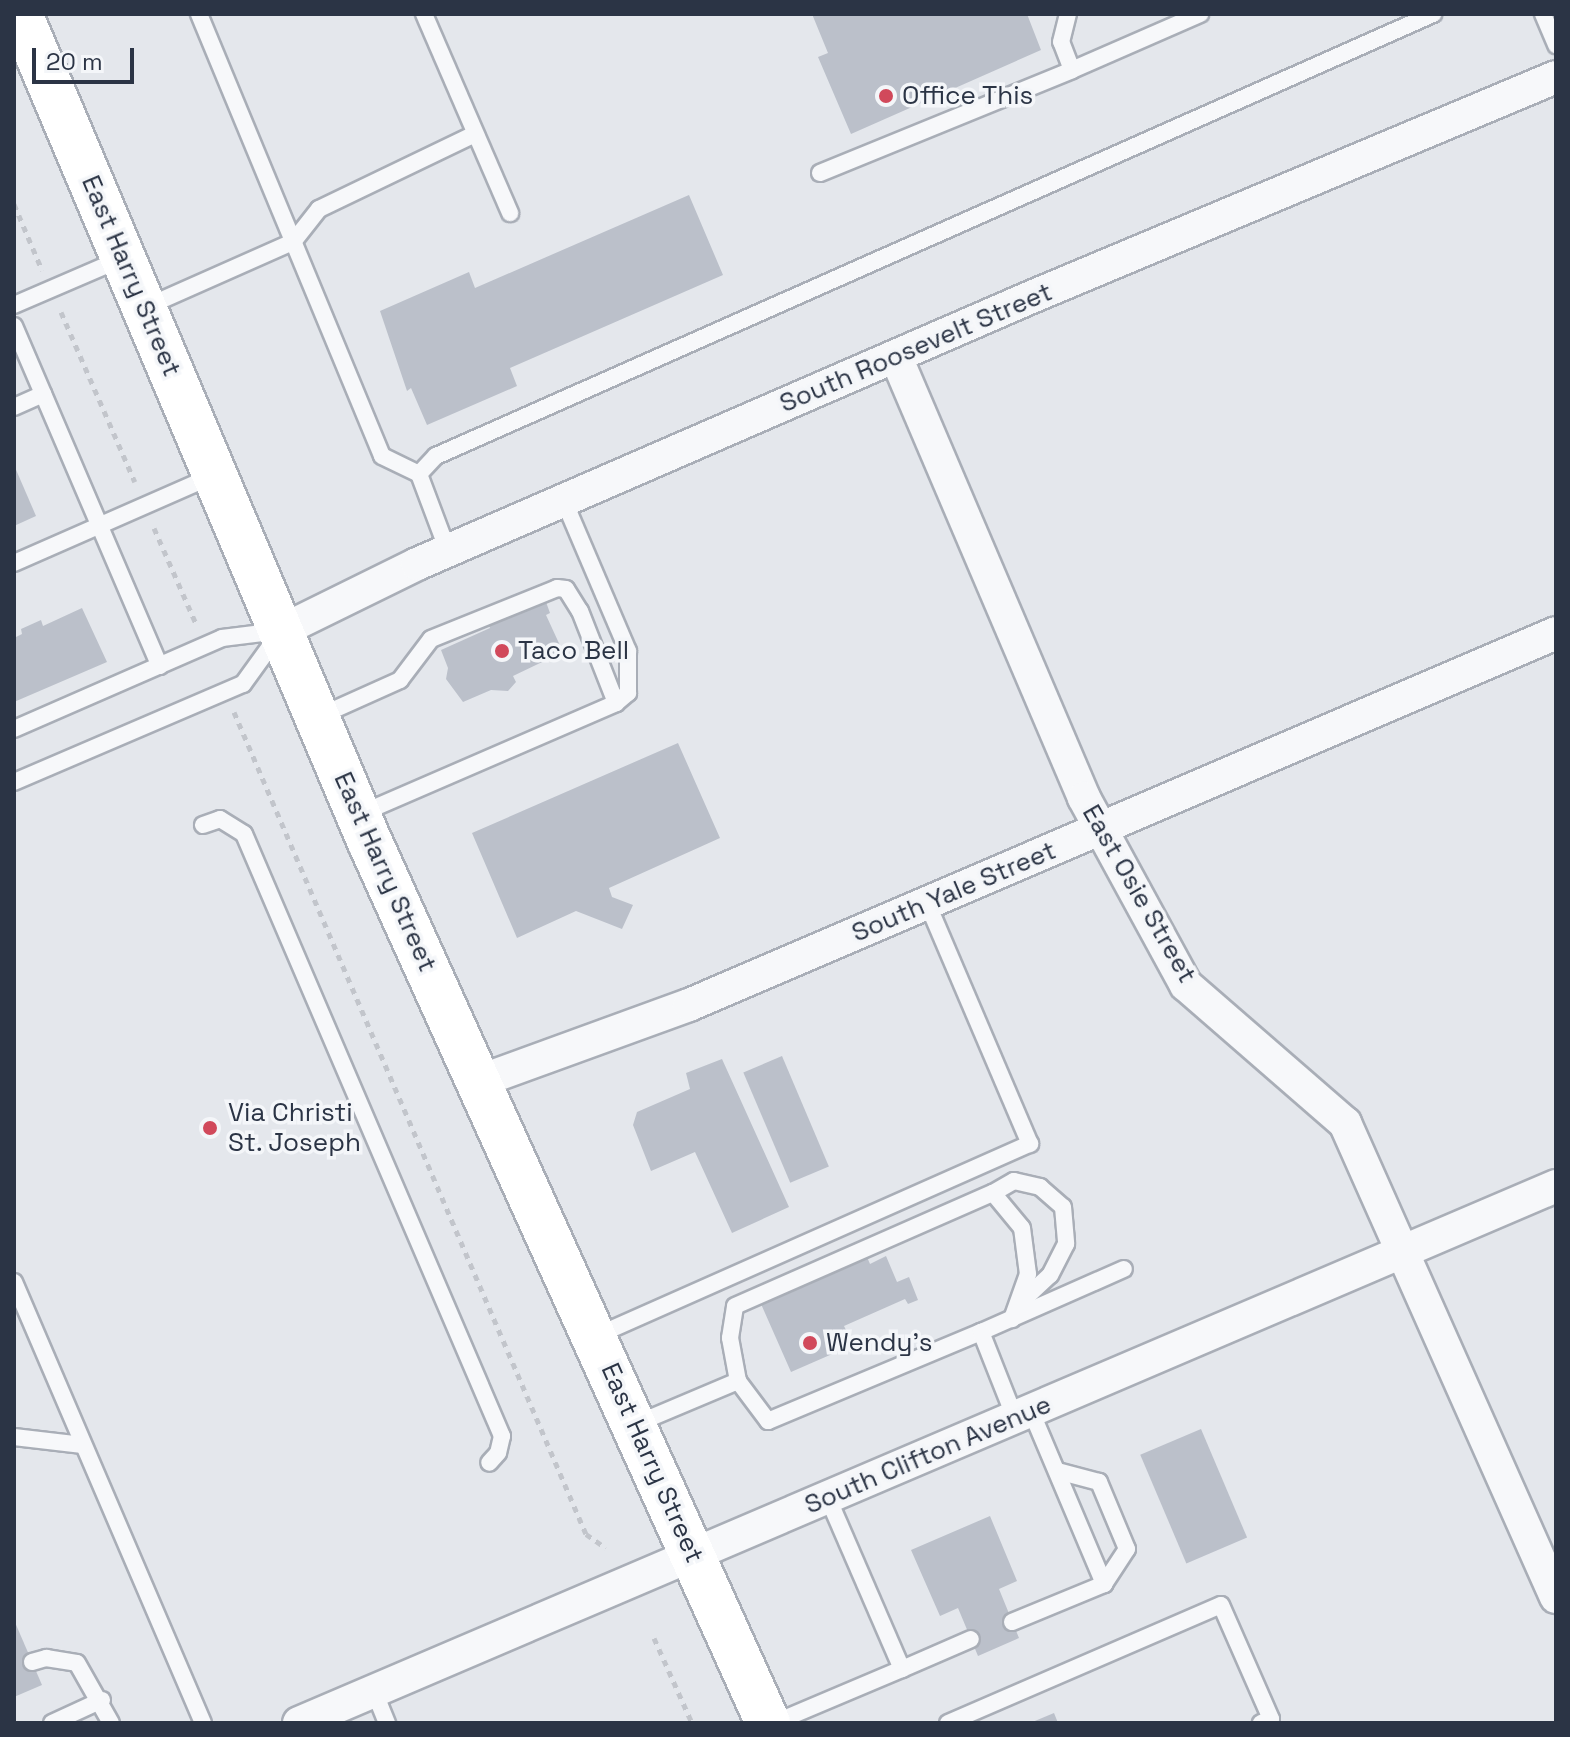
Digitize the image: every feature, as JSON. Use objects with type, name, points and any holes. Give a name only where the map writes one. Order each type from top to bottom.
[{"type":"main road","name":"East Harry Street","points":[[20,14],[358,814],[768,1723]]},
{"type":"street","name":"South Roosevelt Street","points":[[281,631],[448,551],[1556,77]]},
{"type":"street","name":"East Osie Street","points":[[896,357],[1101,830],[1186,985],[1345,1123],[1405,1250],[1556,1597]]},
{"type":"street","name":"South Yale Street","points":[[480,1081],[689,1005],[1556,633]]},
{"type":"street","name":"South Clifton Avenue","points":[[299,1723],[1556,1186]]},
{"type":"lane","points":[[199,14],[382,456],[419,474],[448,551]]},
{"type":"lane","points":[[424,14],[510,213]]},
{"type":"lane","points":[[1068,14],[1061,42],[1072,70]]},
{"type":"lane","points":[[820,173],[1200,14]]},
{"type":"lane","points":[[419,474],[436,456],[1433,14]]},
{"type":"lane","points":[[1543,14],[1556,45]]},
{"type":"lane","points":[[144,307],[293,242],[319,209],[475,134]]},
{"type":"lane","points":[[14,305],[123,258]]},
{"type":"lane","points":[[14,326],[160,666]]},
{"type":"lane","points":[[14,407],[43,394]]},
{"type":"lane","points":[[14,563],[215,475]]},
{"type":"lane","points":[[358,814],[616,703],[628,693],[628,651],[564,501]]},
{"type":"lane","points":[[317,717],[400,680],[431,639],[557,588],[566,589],[580,611],[616,703]]},
{"type":"lane","points":[[14,729],[222,638],[281,631]]},
{"type":"lane","points":[[14,782],[243,684],[281,631]]},
{"type":"lane","points":[[203,825],[220,819],[244,834],[502,1436],[498,1453],[489,1463]]},
{"type":"lane","points":[[595,1337],[1030,1144],[927,903]]},
{"type":"lane","points":[[1021,1302],[1050,1275],[1066,1244],[1063,1207],[1040,1187],[1014,1181],[735,1306],[730,1338],[738,1381],[768,1421],[1124,1269]]},
{"type":"lane","points":[[993,1193],[1022,1228],[1028,1274],[1021,1302],[1012,1319]]},
{"type":"lane","points":[[14,1282],[203,1723]]},
{"type":"lane","points":[[981,1332],[1023,1414],[1057,1471],[1104,1584]]},
{"type":"lane","points":[[634,1425],[738,1381]]},
{"type":"lane","points":[[14,1437],[83,1445]]},
{"type":"lane","points":[[1012,1622],[1104,1584],[1127,1549],[1099,1482],[1057,1471]]},
{"type":"lane","points":[[828,1498],[902,1669]]},
{"type":"lane","points":[[948,1723],[1221,1605],[1271,1719],[1261,1723]]},
{"type":"lane","points":[[774,1723],[971,1639]]},
{"type":"lane","points":[[32,1662],[46,1658],[77,1663],[102,1700],[111,1723]]},
{"type":"lane","points":[[374,1691],[387,1723]]},
{"type":"lane","points":[[52,1723],[102,1700]]},
{"type":"path","points":[[14,204],[206,646]]},
{"type":"path","points":[[225,692],[586,1534],[606,1548]]},
{"type":"path","points":[[654,1638],[692,1723]]},
{"type":"building","name":"Office This","points":[[812,14],[1027,14],[1041,50],[851,134],[818,57],[828,53]]},
{"type":"building","points":[[689,195],[723,275],[510,368],[517,386],[427,425],[411,388],[407,391],[380,311],[469,272],[475,288]]},
{"type":"building","points":[[14,465],[36,516],[14,526]]},
{"type":"building","name":"Taco Bell","points":[[546,602],[550,613],[546,615],[563,652],[513,676],[516,682],[508,691],[491,690],[463,702],[446,679],[448,668],[441,650],[490,628],[488,623]]},
{"type":"building","points":[[82,608],[107,662],[14,702],[14,638],[22,634],[21,629],[41,620],[43,626]]},
{"type":"building","points":[[678,743],[720,838],[609,888],[612,897],[633,905],[622,929],[576,911],[517,938],[472,833]]},
{"type":"building","points":[[782,1056],[829,1166],[790,1183],[743,1072]]},
{"type":"building","points":[[722,1059],[789,1207],[732,1233],[695,1152],[651,1171],[633,1125],[637,1112],[690,1089],[686,1073]]},
{"type":"building","points":[[886,1256],[897,1282],[909,1277],[918,1300],[908,1304],[905,1299],[844,1326],[847,1332],[840,1336],[846,1348],[791,1372],[761,1304],[867,1257],[870,1264]]},
{"type":"building","points":[[1201,1429],[1247,1538],[1186,1563],[1140,1455]]},
{"type":"building","points":[[990,1516],[1017,1581],[999,1589],[1019,1638],[978,1656],[958,1608],[940,1616],[911,1550]]},
{"type":"building","points":[[14,1620],[42,1685],[14,1697]]},
{"type":"building","points":[[1054,1713],[1058,1723],[1030,1723]]},
{"type":"place","name":"Office This","points":[[886,96]]},
{"type":"place","name":"Taco Bell","points":[[502,651]]},
{"type":"place","name":"Via Christi St. Joseph","points":[[210,1128]]},
{"type":"place","name":"Wendy's","points":[[810,1343]]}]
